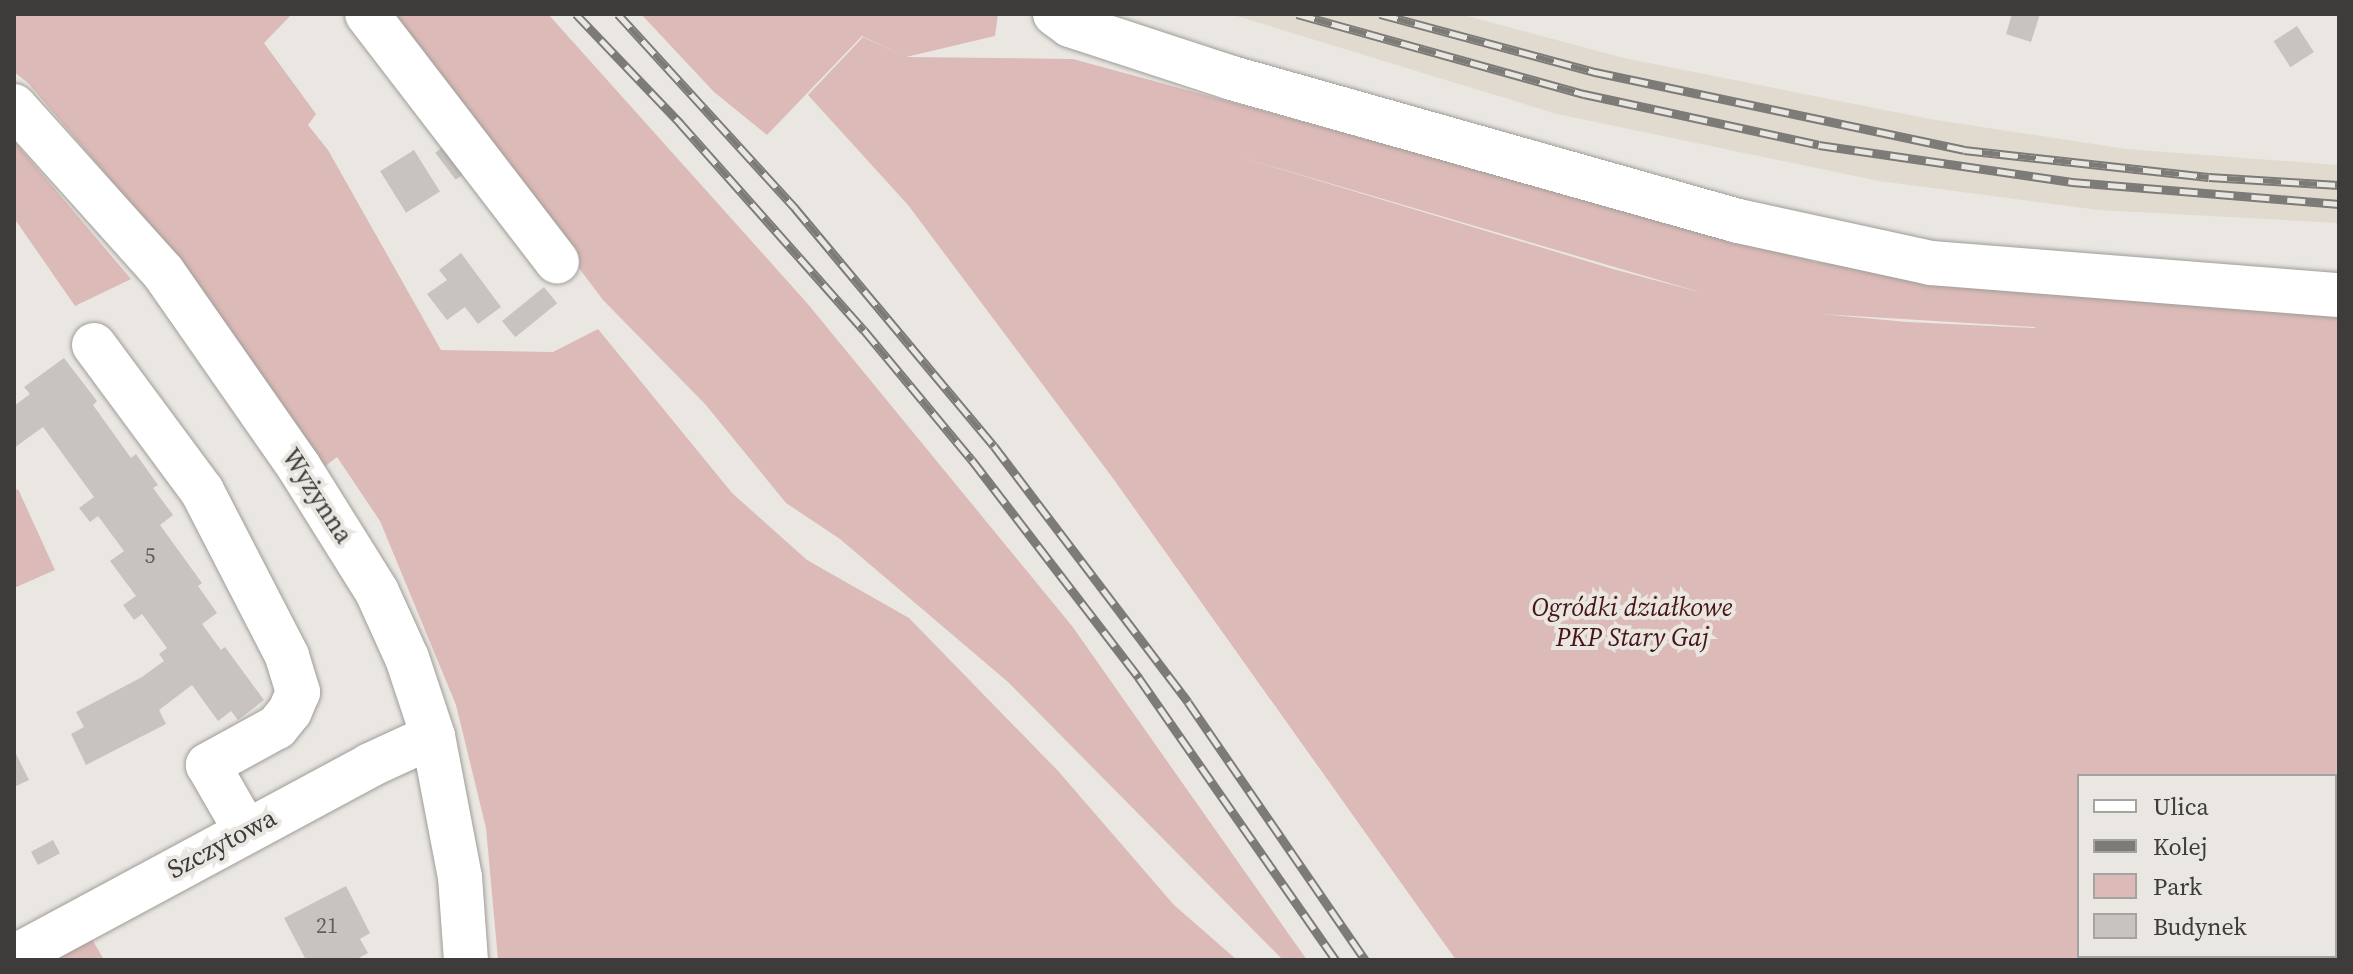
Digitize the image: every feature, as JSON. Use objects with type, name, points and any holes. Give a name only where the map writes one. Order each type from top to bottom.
[{"type":"street","points":[[367,14],[557,262]]},
{"type":"street","points":[[1055,14],[1070,25],[1232,78],[1738,221],[1931,263],[2339,295]]},
{"type":"street","name":"Wyżynna","points":[[14,106],[163,272],[299,467],[377,592],[407,658],[433,736],[460,877],[466,960]]},
{"type":"street","points":[[94,345],[202,491],[287,656],[298,692],[290,711],[277,727],[208,765],[246,831]]},
{"type":"street","name":"Szczytowa","points":[[14,957],[246,831],[433,736]]},
{"type":"shaded area","points":[[1230,14],[1460,14],[1624,58],[1930,119],[2126,149],[2339,165],[2339,223],[2098,210],[1879,181],[1557,114]]},
{"type":"green space","points":[[14,14],[292,14],[264,43],[316,114],[308,125],[328,150],[441,350],[553,352],[598,329],[732,493],[807,560],[909,618],[1059,772],[1174,905],[1237,960],[498,960],[486,828],[456,705],[380,521],[337,457],[314,475],[179,260],[28,83],[14,72]]},
{"type":"green space","points":[[388,14],[548,14],[807,303],[1072,626],[1307,960],[1283,960],[1008,682],[840,539],[786,503],[705,404],[603,300]]},
{"type":"green space","points":[[641,14],[998,14],[995,36],[906,57],[862,36],[767,135],[714,92]]},
{"type":"green space","name":"Ogródki działkowe PKP Stary Gaj","points":[[863,37],[906,57],[1073,59],[1816,262],[1922,275],[2339,309],[2339,960],[1456,960],[1112,477],[908,205],[808,95]],"holes":[[[1233,155],[1703,293],[1613,269]],[[1821,314],[2035,327],[2035,328],[1907,322]]]},
{"type":"green space","points":[[14,141],[131,279],[75,306],[14,218]]},
{"type":"green space","points":[[18,489],[55,570],[14,588],[14,491]]},
{"type":"green space","points":[[92,939],[104,960],[52,960]]},
{"type":"building","points":[[2012,14],[2040,14],[2031,42],[2006,34]]},
{"type":"building","points":[[2297,26],[2314,52],[2290,67],[2274,41]]},
{"type":"building","points":[[448,143],[468,170],[456,180],[435,153]]},
{"type":"building","points":[[414,150],[440,192],[406,213],[380,171]]},
{"type":"building","points":[[461,253],[501,307],[478,324],[465,307],[447,320],[427,294],[447,280],[439,270]]},
{"type":"building","points":[[544,287],[557,303],[515,337],[502,321]]},
{"type":"building","points":[[64,358],[97,401],[93,405],[131,458],[136,454],[158,485],[153,488],[173,515],[160,525],[202,583],[198,586],[217,613],[202,624],[221,650],[225,647],[264,700],[238,720],[231,711],[218,721],[192,685],[159,710],[166,724],[86,765],[71,734],[84,727],[76,712],[142,677],[164,661],[159,654],[167,648],[142,614],[134,620],[123,605],[136,596],[110,561],[124,551],[98,516],[90,522],[79,508],[94,497],[43,427],[14,448],[14,406],[30,394],[24,387]]},
{"type":"building","points":[[14,750],[29,780],[14,787]]},
{"type":"building","points":[[53,840],[60,853],[38,865],[31,852]]},
{"type":"building","points":[[346,886],[370,933],[360,939],[368,953],[355,960],[306,960],[284,918]]},
{"type":"railway","points":[[576,14],[680,123],[864,330],[972,460],[1139,678],[1336,960]]},
{"type":"railway","points":[[618,14],[795,208],[994,446],[1188,702],[1365,960]]},
{"type":"railway","points":[[1297,14],[1584,94],[1819,145],[2072,182],[2339,204]]},
{"type":"railway","points":[[1380,14],[1595,72],[1964,150],[2209,177],[2339,185]]}]
